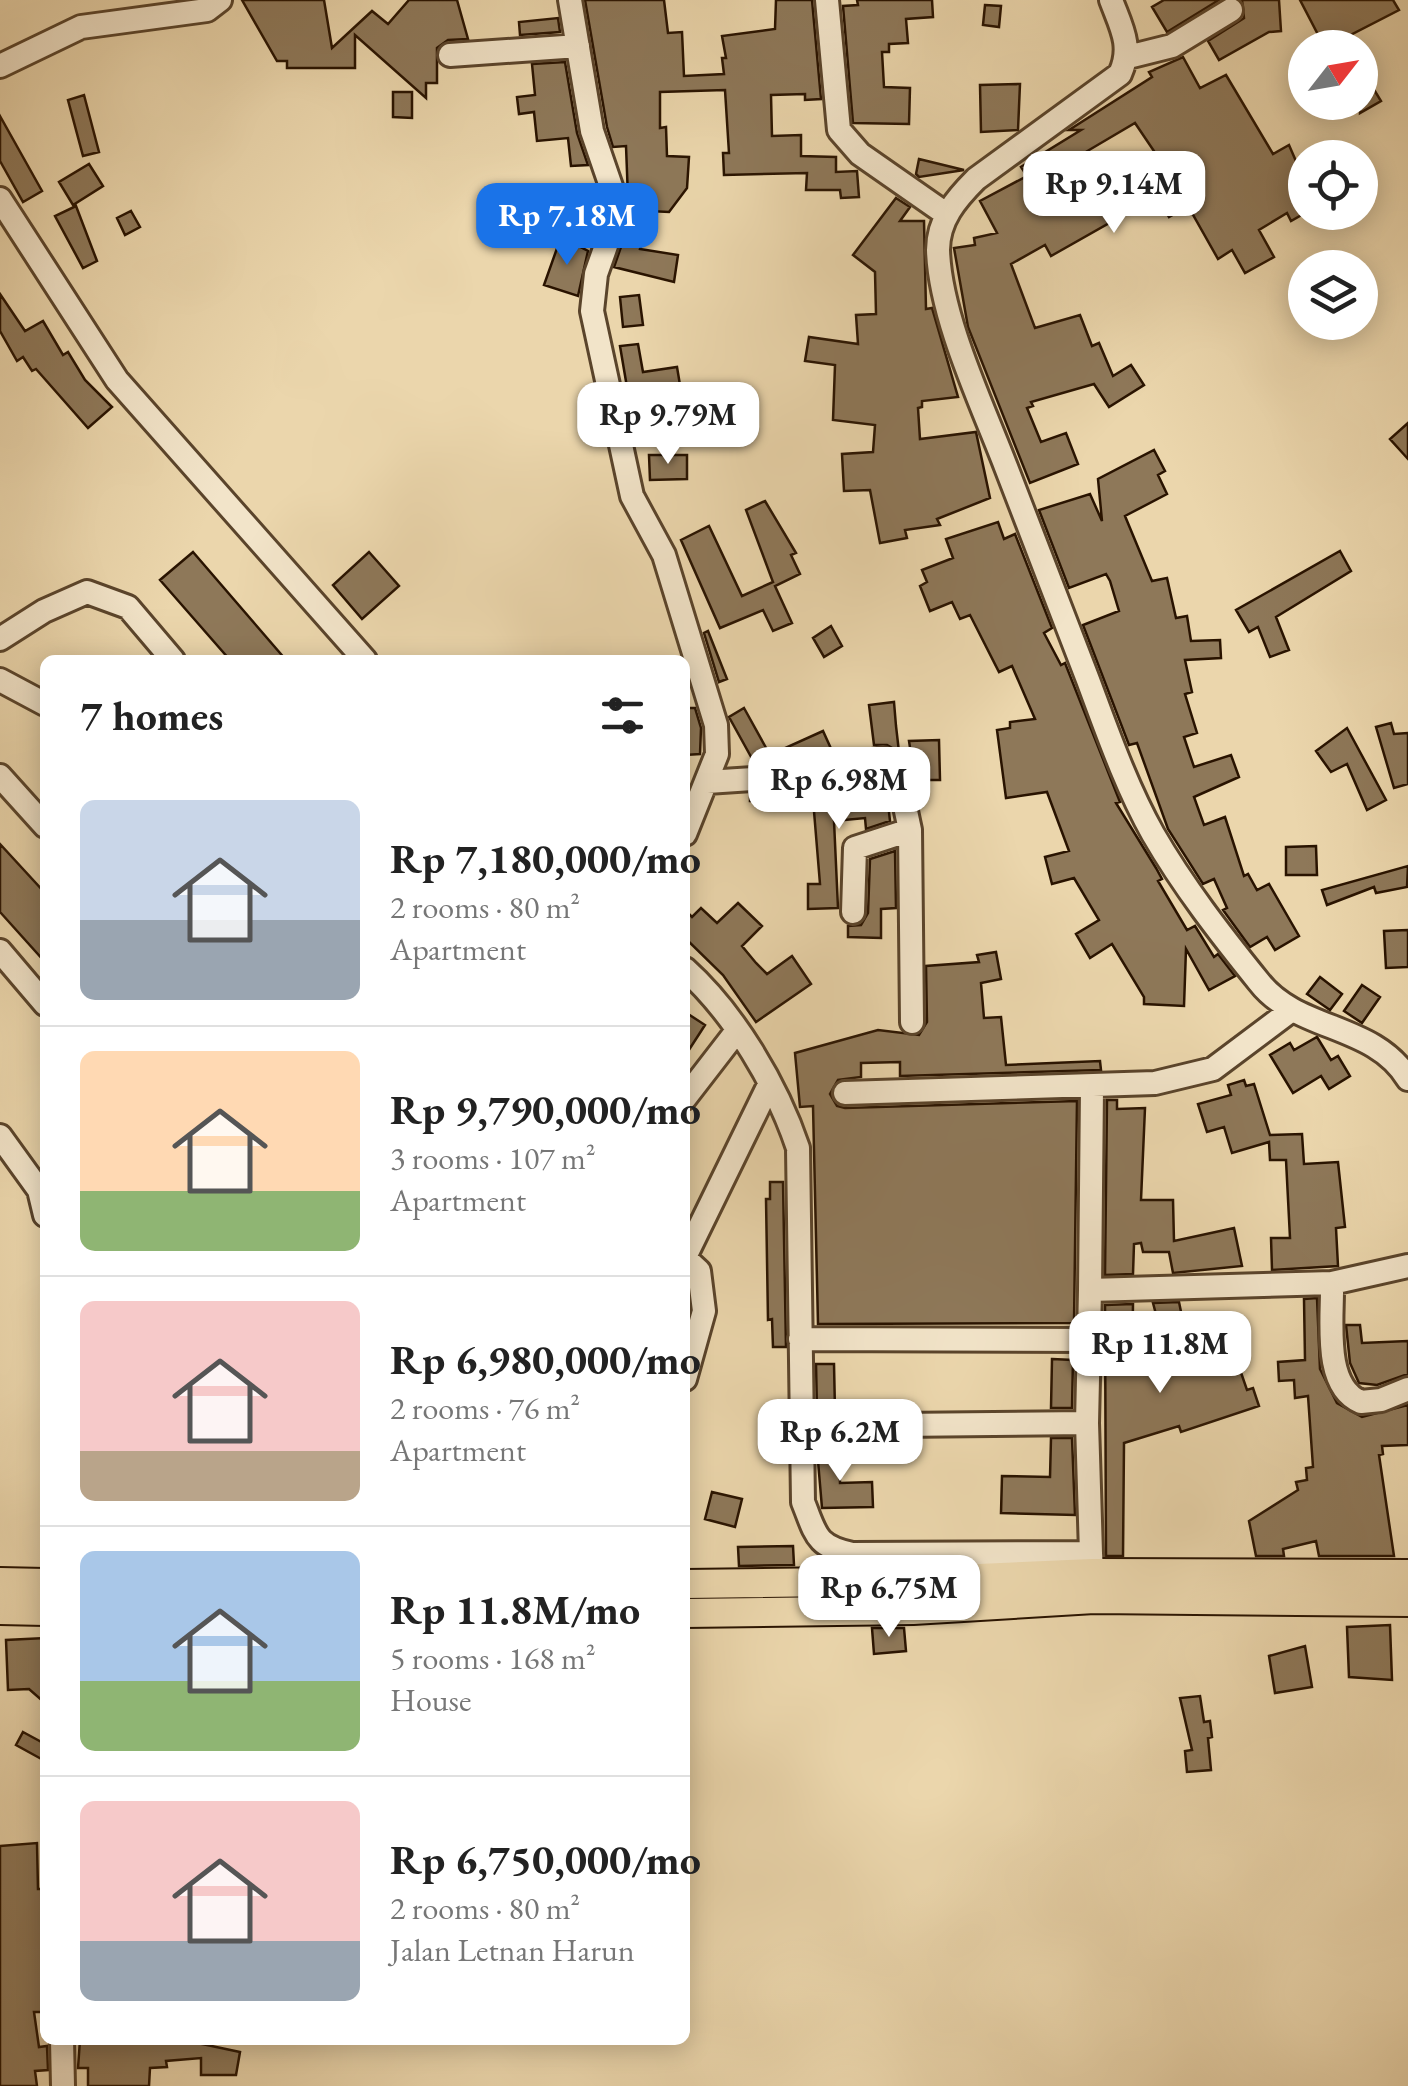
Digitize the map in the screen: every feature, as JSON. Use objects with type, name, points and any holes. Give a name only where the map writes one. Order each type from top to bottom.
[{"type":"main road","points":[[690,1584],[1092,1575],[1408,1574]]},
{"type":"main road","points":[[690,1612],[913,1610],[1092,1575],[1408,1602]]},
{"type":"main road","points":[[0,1582],[40,1583]]},
{"type":"main road","points":[[0,1610],[40,1611]]},
{"type":"street","points":[[0,66],[81,27],[206,10],[220,0]]},
{"type":"street","points":[[570,0],[592,131],[612,183],[616,210],[596,274],[592,312],[632,496],[664,555],[716,725],[716,754],[690,822]]},
{"type":"street","points":[[827,0],[839,130],[860,154],[946,214]]},
{"type":"street","points":[[1137,0],[1113,5],[1128,57],[1120,74],[976,178],[946,214],[938,250],[955,323],[1110,738],[1151,830],[1184,884],[1262,986],[1289,1012],[1364,1040],[1390,1055],[1408,1079]]},
{"type":"street","points":[[1128,57],[1172,46],[1231,10]]},
{"type":"street","points":[[450,56],[578,46]]},
{"type":"street","points":[[0,199],[117,380],[361,655]]},
{"type":"street","points":[[0,639],[44,611],[87,592],[128,607],[169,655]]},
{"type":"street","points":[[0,680],[40,701]]},
{"type":"street","points":[[707,782],[794,774],[883,759],[891,762],[902,778],[910,830],[912,1022]]},
{"type":"street","points":[[0,776],[40,820]]},
{"type":"street","points":[[853,912],[854,848],[910,830]]},
{"type":"street","points":[[0,951],[40,998]]},
{"type":"street","points":[[690,975],[736,1032],[774,1094],[792,1130],[802,1168],[803,1502],[815,1533],[828,1548],[852,1554],[1092,1575],[1087,1423],[1092,1088]]},
{"type":"street","points":[[845,1092],[1092,1088],[1155,1083],[1213,1069],[1289,1012]]},
{"type":"street","points":[[690,1092],[736,1032]]},
{"type":"street","points":[[690,1248],[774,1094]]},
{"type":"street","points":[[0,1136],[40,1190]]},
{"type":"street","points":[[690,1262],[699,1271],[704,1311],[690,1360]]},
{"type":"street","points":[[1090,1290],[1332,1283],[1408,1266]]},
{"type":"street","points":[[1332,1283],[1335,1365],[1343,1389],[1360,1402],[1382,1400],[1408,1389]]},
{"type":"street","points":[[800,1340],[1090,1340]]},
{"type":"street","points":[[800,1426],[1087,1423]]},
{"type":"street","points":[[62,2045],[64,2086]]},
{"type":"building","points":[[242,0],[324,0],[332,48],[372,11],[388,24],[409,0],[457,0],[468,39],[448,40],[437,48],[437,83],[426,83],[426,98],[355,35],[355,68],[287,68],[287,61],[277,61]]},
{"type":"building","points":[[585,0],[664,0],[668,33],[682,32],[684,76],[724,74],[722,36],[775,29],[776,0],[812,0],[821,99],[805,100],[805,94],[771,95],[772,136],[801,135],[801,156],[836,157],[836,172],[857,171],[859,197],[841,198],[840,190],[806,190],[807,173],[724,175],[723,153],[729,153],[725,90],[660,92],[660,128],[666,127],[667,156],[689,157],[687,188],[669,212],[649,211],[640,249],[678,255],[674,282],[614,267],[629,224],[626,146],[613,147],[607,127]]},
{"type":"building","points":[[857,0],[932,0],[933,17],[906,19],[908,43],[889,44],[889,52],[882,52],[884,87],[910,88],[909,124],[853,123],[843,6],[858,5]]},
{"type":"building","points":[[1164,0],[1219,0],[1167,32],[1152,7]]},
{"type":"building","points":[[1242,0],[1279,0],[1281,31],[1269,32],[1219,60],[1208,41],[1244,18]]},
{"type":"building","points":[[1300,0],[1393,0],[1399,10],[1360,30],[1316,30]]},
{"type":"building","points":[[985,5],[1001,6],[999,27],[983,25]]},
{"type":"building","points":[[558,18],[560,32],[520,35],[519,22]]},
{"type":"building","points":[[1183,57],[1200,88],[1226,75],[1273,154],[1288,146],[1288,215],[1259,230],[1274,257],[1245,273],[1232,250],[1218,259],[1188,206],[1169,217],[1161,203],[1181,191],[1135,123],[1084,153],[1107,184],[1128,173],[1141,198],[1114,212],[1118,218],[1051,256],[1045,245],[1011,264],[1035,328],[1080,315],[1092,346],[1099,343],[1113,376],[1131,365],[1144,385],[1109,407],[1094,384],[1031,402],[1033,406],[1027,408],[1041,442],[1066,433],[1078,464],[1030,483],[968,327],[954,248],[975,245],[974,238],[997,233],[980,201],[1027,176],[1021,167],[1081,130],[1069,130],[1152,77],[1149,72]]},
{"type":"building","points":[[565,62],[577,133],[588,165],[571,166],[568,138],[537,141],[534,112],[519,114],[517,97],[535,95],[532,64]]},
{"type":"building","points":[[1020,84],[1018,130],[981,132],[980,85]]},
{"type":"building","points":[[393,92],[412,92],[412,118],[393,117]]},
{"type":"building","points":[[84,95],[99,152],[83,156],[68,100]]},
{"type":"building","points":[[0,116],[42,191],[23,202],[0,161]]},
{"type":"building","points":[[919,159],[964,170],[919,177]]},
{"type":"building","points":[[89,164],[103,186],[73,205],[59,182]]},
{"type":"building","points":[[896,198],[910,207],[900,221],[924,221],[926,309],[932,308],[958,397],[922,401],[918,408],[920,439],[976,432],[990,498],[937,519],[940,525],[905,530],[907,538],[880,543],[870,490],[844,491],[842,454],[873,452],[875,425],[833,420],[835,365],[805,361],[809,337],[858,344],[856,315],[876,314],[875,272],[853,255]]},
{"type":"building","points":[[76,206],[97,261],[83,268],[55,216]]},
{"type":"building","points":[[131,211],[140,227],[125,235],[117,218]]},
{"type":"building","points":[[561,237],[588,251],[578,296],[544,285]]},
{"type":"building","points":[[0,294],[25,331],[43,321],[63,355],[68,352],[85,380],[112,407],[88,428],[36,369],[32,371],[23,357],[17,361],[0,331]]},
{"type":"building","points":[[639,295],[643,325],[623,327],[620,297]]},
{"type":"building","points":[[638,344],[643,372],[677,367],[681,391],[629,399],[620,346]]},
{"type":"building","points":[[732,392],[733,410],[725,410],[726,423],[695,425],[693,395]]},
{"type":"building","points":[[1408,423],[1408,459],[1390,439]]},
{"type":"building","points":[[1154,450],[1165,471],[1158,475],[1167,494],[1125,516],[1152,581],[1167,578],[1176,618],[1187,616],[1191,641],[1220,640],[1221,658],[1185,660],[1192,692],[1185,694],[1197,733],[1184,737],[1194,767],[1231,755],[1239,777],[1194,797],[1204,825],[1225,817],[1244,876],[1248,874],[1257,890],[1269,884],[1299,936],[1275,950],[1267,937],[1250,947],[1223,910],[1227,908],[1214,879],[1203,884],[1168,829],[1137,743],[1129,745],[1083,625],[1119,611],[1110,581],[1106,574],[1069,588],[1039,510],[1090,494],[1102,521],[1098,479]]},
{"type":"building","points":[[649,455],[687,455],[687,479],[650,480]]},
{"type":"building","points":[[765,501],[796,553],[791,555],[800,574],[775,586],[792,623],[773,631],[763,610],[720,628],[681,540],[709,526],[742,596],[773,582],[746,510]]},
{"type":"building","points":[[998,522],[1004,539],[1015,534],[1052,628],[1044,633],[1061,665],[1065,663],[1120,802],[1116,803],[1156,868],[1162,879],[1158,881],[1187,930],[1195,926],[1214,957],[1218,954],[1235,976],[1209,990],[1186,949],[1184,1006],[1144,1004],[1144,997],[1112,944],[1090,958],[1076,934],[1099,920],[1074,878],[1052,884],[1045,857],[1069,851],[1047,792],[1006,798],[997,730],[1010,728],[1010,722],[1035,719],[1012,666],[999,672],[970,615],[960,619],[952,602],[930,611],[920,586],[927,582],[922,570],[953,558],[946,539]]},
{"type":"building","points":[[1340,551],[1351,571],[1276,617],[1289,650],[1270,657],[1258,627],[1249,632],[1236,610]]},
{"type":"building","points":[[193,552],[282,655],[226,655],[160,580]]},
{"type":"building","points":[[369,552],[399,586],[362,619],[333,585]]},
{"type":"building","points":[[831,626],[842,646],[824,657],[813,638]]},
{"type":"building","points":[[708,631],[727,679],[719,682],[704,633]]},
{"type":"building","points":[[894,702],[899,752],[887,745],[874,745],[869,705]]},
{"type":"building","points":[[690,708],[695,708],[701,728],[700,754],[690,755]]},
{"type":"building","points":[[744,708],[770,755],[823,731],[833,753],[755,764],[729,717]]},
{"type":"building","points":[[1391,723],[1394,734],[1408,733],[1408,784],[1394,788],[1376,727]]},
{"type":"building","points":[[1347,728],[1386,800],[1367,810],[1347,764],[1331,772],[1316,751]]},
{"type":"building","points":[[939,740],[940,780],[915,780],[909,741]]},
{"type":"building","points":[[856,779],[857,796],[887,794],[890,821],[866,829],[865,818],[834,821],[838,908],[808,909],[808,884],[820,884],[812,787]]},
{"type":"building","points":[[781,792],[781,801],[750,801],[750,794]]},
{"type":"building","points":[[0,844],[40,888],[40,956],[0,912]]},
{"type":"building","points":[[1316,846],[1317,875],[1286,875],[1286,847]]},
{"type":"building","points":[[895,851],[896,908],[881,909],[881,938],[848,937],[848,926],[861,925],[868,913],[870,859]]},
{"type":"building","points":[[1408,866],[1407,887],[1376,893],[1374,887],[1327,905],[1322,890]]},
{"type":"building","points":[[738,903],[762,926],[742,946],[756,963],[767,974],[792,956],[811,984],[756,1022],[723,975],[690,943],[690,915],[701,908],[717,923]]},
{"type":"building","points":[[1408,930],[1408,967],[1386,968],[1384,931]]},
{"type":"building","points":[[996,952],[1001,979],[981,983],[984,1018],[1001,1017],[1006,1065],[1100,1061],[1101,1070],[900,1076],[900,1062],[861,1063],[861,1077],[838,1080],[830,1094],[837,1106],[845,1108],[1077,1101],[1074,1323],[818,1324],[813,1106],[800,1107],[795,1053],[878,1030],[919,1035],[927,1022],[926,966],[979,962],[977,955]]},
{"type":"building","points":[[1320,977],[1342,994],[1330,1010],[1307,994]]},
{"type":"building","points":[[1362,985],[1380,997],[1362,1023],[1344,1011]]},
{"type":"building","points":[[690,1015],[705,1025],[690,1048]]},
{"type":"building","points":[[1317,1037],[1331,1060],[1338,1056],[1350,1076],[1329,1089],[1321,1076],[1293,1093],[1270,1055],[1290,1043],[1294,1050]]},
{"type":"building","points":[[1244,1080],[1246,1086],[1254,1084],[1270,1135],[1302,1134],[1304,1164],[1338,1162],[1345,1227],[1336,1228],[1338,1266],[1272,1270],[1271,1238],[1290,1238],[1286,1160],[1270,1160],[1269,1142],[1232,1153],[1224,1127],[1207,1132],[1198,1104],[1231,1095],[1228,1085]]},
{"type":"building","points":[[1107,1100],[1117,1100],[1117,1109],[1145,1108],[1141,1200],[1173,1200],[1174,1241],[1234,1228],[1242,1266],[1173,1273],[1169,1252],[1143,1252],[1141,1243],[1134,1244],[1133,1274],[1105,1275]]},
{"type":"building","points":[[770,1182],[783,1182],[786,1347],[773,1347],[772,1319],[768,1320],[766,1199],[770,1199]]},
{"type":"building","points":[[1317,1298],[1320,1369],[1337,1403],[1362,1417],[1408,1405],[1408,1445],[1382,1446],[1383,1454],[1379,1455],[1394,1556],[1319,1556],[1316,1541],[1283,1549],[1284,1556],[1256,1556],[1249,1521],[1298,1490],[1296,1482],[1307,1480],[1306,1468],[1313,1467],[1308,1396],[1295,1398],[1294,1380],[1279,1381],[1278,1362],[1305,1360],[1304,1299]]},
{"type":"building","points":[[1179,1302],[1188,1346],[1223,1348],[1223,1362],[1236,1358],[1247,1390],[1253,1388],[1259,1406],[1181,1432],[1179,1426],[1124,1443],[1123,1556],[1106,1556],[1105,1305],[1133,1304],[1132,1366],[1170,1367],[1153,1303]]},
{"type":"building","points":[[1346,1325],[1360,1325],[1362,1343],[1408,1341],[1408,1374],[1377,1385],[1359,1383],[1350,1363]]},
{"type":"building","points":[[1052,1359],[1073,1360],[1072,1408],[1051,1408]]},
{"type":"building","points":[[816,1364],[834,1364],[835,1411],[817,1411]]},
{"type":"building","points":[[1051,1438],[1072,1438],[1075,1515],[1001,1513],[1002,1476],[1050,1477]]},
{"type":"building","points":[[839,1448],[840,1483],[872,1482],[873,1507],[822,1508],[817,1449]]},
{"type":"building","points":[[712,1492],[742,1499],[735,1527],[705,1519]]},
{"type":"building","points":[[793,1546],[794,1565],[739,1566],[738,1547]]},
{"type":"building","points":[[1390,1625],[1392,1680],[1349,1677],[1347,1627]]},
{"type":"building","points":[[872,1628],[904,1628],[906,1651],[874,1654]]},
{"type":"building","points":[[40,1638],[40,1699],[29,1689],[8,1690],[6,1640]]},
{"type":"building","points":[[1305,1646],[1312,1687],[1275,1693],[1269,1656]]},
{"type":"building","points":[[1200,1696],[1204,1722],[1210,1721],[1211,1770],[1187,1772],[1185,1751],[1192,1750],[1180,1698]]},
{"type":"building","points":[[23,1732],[40,1741],[40,1758],[16,1745]]},
{"type":"building","points":[[37,1843],[40,2012],[34,2012],[39,2047],[47,2046],[48,2070],[35,2071],[37,2086],[0,2086],[0,1846]]},
{"type":"building","points":[[80,2045],[207,2045],[240,2052],[236,2075],[201,2075],[201,2058],[166,2061],[167,2067],[150,2068],[149,2086],[88,2086],[88,2068],[78,2068]]}]
